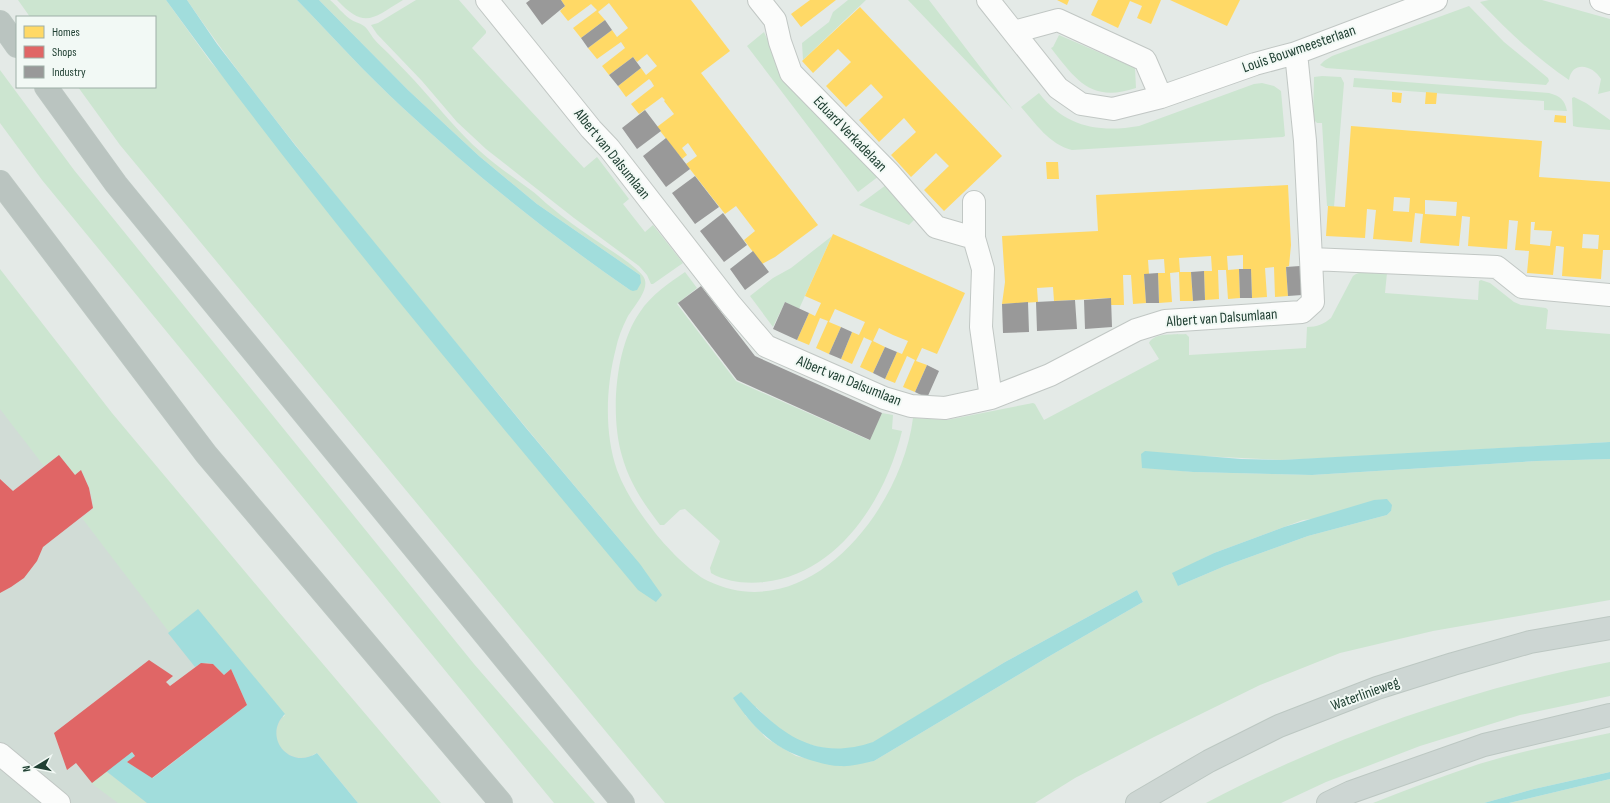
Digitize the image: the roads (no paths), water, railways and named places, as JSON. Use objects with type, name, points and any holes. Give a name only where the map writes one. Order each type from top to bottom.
[{"type":"highway","points":[[0,22],[16,45]]},
{"type":"highway","points":[[47,88],[116,184],[623,803]]},
{"type":"highway","points":[[0,182],[206,454],[501,803]]},
{"type":"main road","name":"Waterlinieweg","points":[[1137,803],[1209,762],[1279,726],[1377,688],[1530,642],[1610,628]]},
{"type":"main road","points":[[1328,803],[1351,792],[1484,745],[1610,715]]},
{"type":"street","name":"Albert van Dalsumlaan","points":[[487,0],[591,129],[609,148],[731,305],[766,346],[884,398],[911,406],[945,408],[991,398],[1050,375],[1136,330],[1165,321],[1302,312],[1313,302],[1305,141],[1296,53]]},
{"type":"street","name":"Eduard Verkadelaan","points":[[759,0],[775,20],[780,42],[791,73],[889,174],[936,228],[974,238]]},
{"type":"street","name":"Louis Bouwmeesterlaan","points":[[988,0],[1058,88],[1081,104],[1114,109],[1162,97],[1254,64],[1296,53],[1436,0]]},
{"type":"street","points":[[1601,0],[1610,3]]},
{"type":"street","points":[[1014,32],[1058,20],[1145,60],[1162,97]]},
{"type":"street","points":[[974,202],[974,238],[983,269],[981,327],[991,398]]},
{"type":"street","points":[[1310,259],[1497,267],[1522,287],[1610,295]]},
{"type":"street","points":[[0,754],[59,803]]},
{"type":"water","points":[[166,0],[187,0],[217,44],[295,145],[526,428],[640,564],[662,595],[656,602],[638,590],[397,299],[222,76]]},
{"type":"water","points":[[297,0],[319,0],[408,90],[479,156],[537,204],[640,275],[641,283],[637,290],[630,290],[571,248],[457,157],[389,95]]},
{"type":"water","points":[[1610,442],[1610,459],[1537,461],[1312,475],[1193,472],[1142,468],[1141,454],[1145,451],[1241,459],[1281,460]]},
{"type":"water","points":[[1387,499],[1392,505],[1391,511],[1387,515],[1308,536],[1225,566],[1178,586],[1172,573],[1214,553],[1284,527],[1374,500]]},
{"type":"water","points":[[1137,590],[1143,602],[874,761],[853,765],[836,766],[810,760],[797,755],[775,744],[757,728],[733,698],[741,692],[755,707],[784,731],[800,740],[816,746],[833,748],[852,747],[873,742],[1005,662]]},
{"type":"water","points":[[198,609],[285,714],[279,723],[276,732],[278,741],[282,748],[297,758],[307,757],[317,753],[358,803],[147,803],[106,771],[131,752],[135,756],[127,762],[153,778],[247,705],[231,669],[224,675],[214,665],[208,663],[200,664],[195,667],[168,633]]},
{"type":"water","points":[[1610,772],[1610,779],[1509,803],[1484,803],[1534,789]]}]
